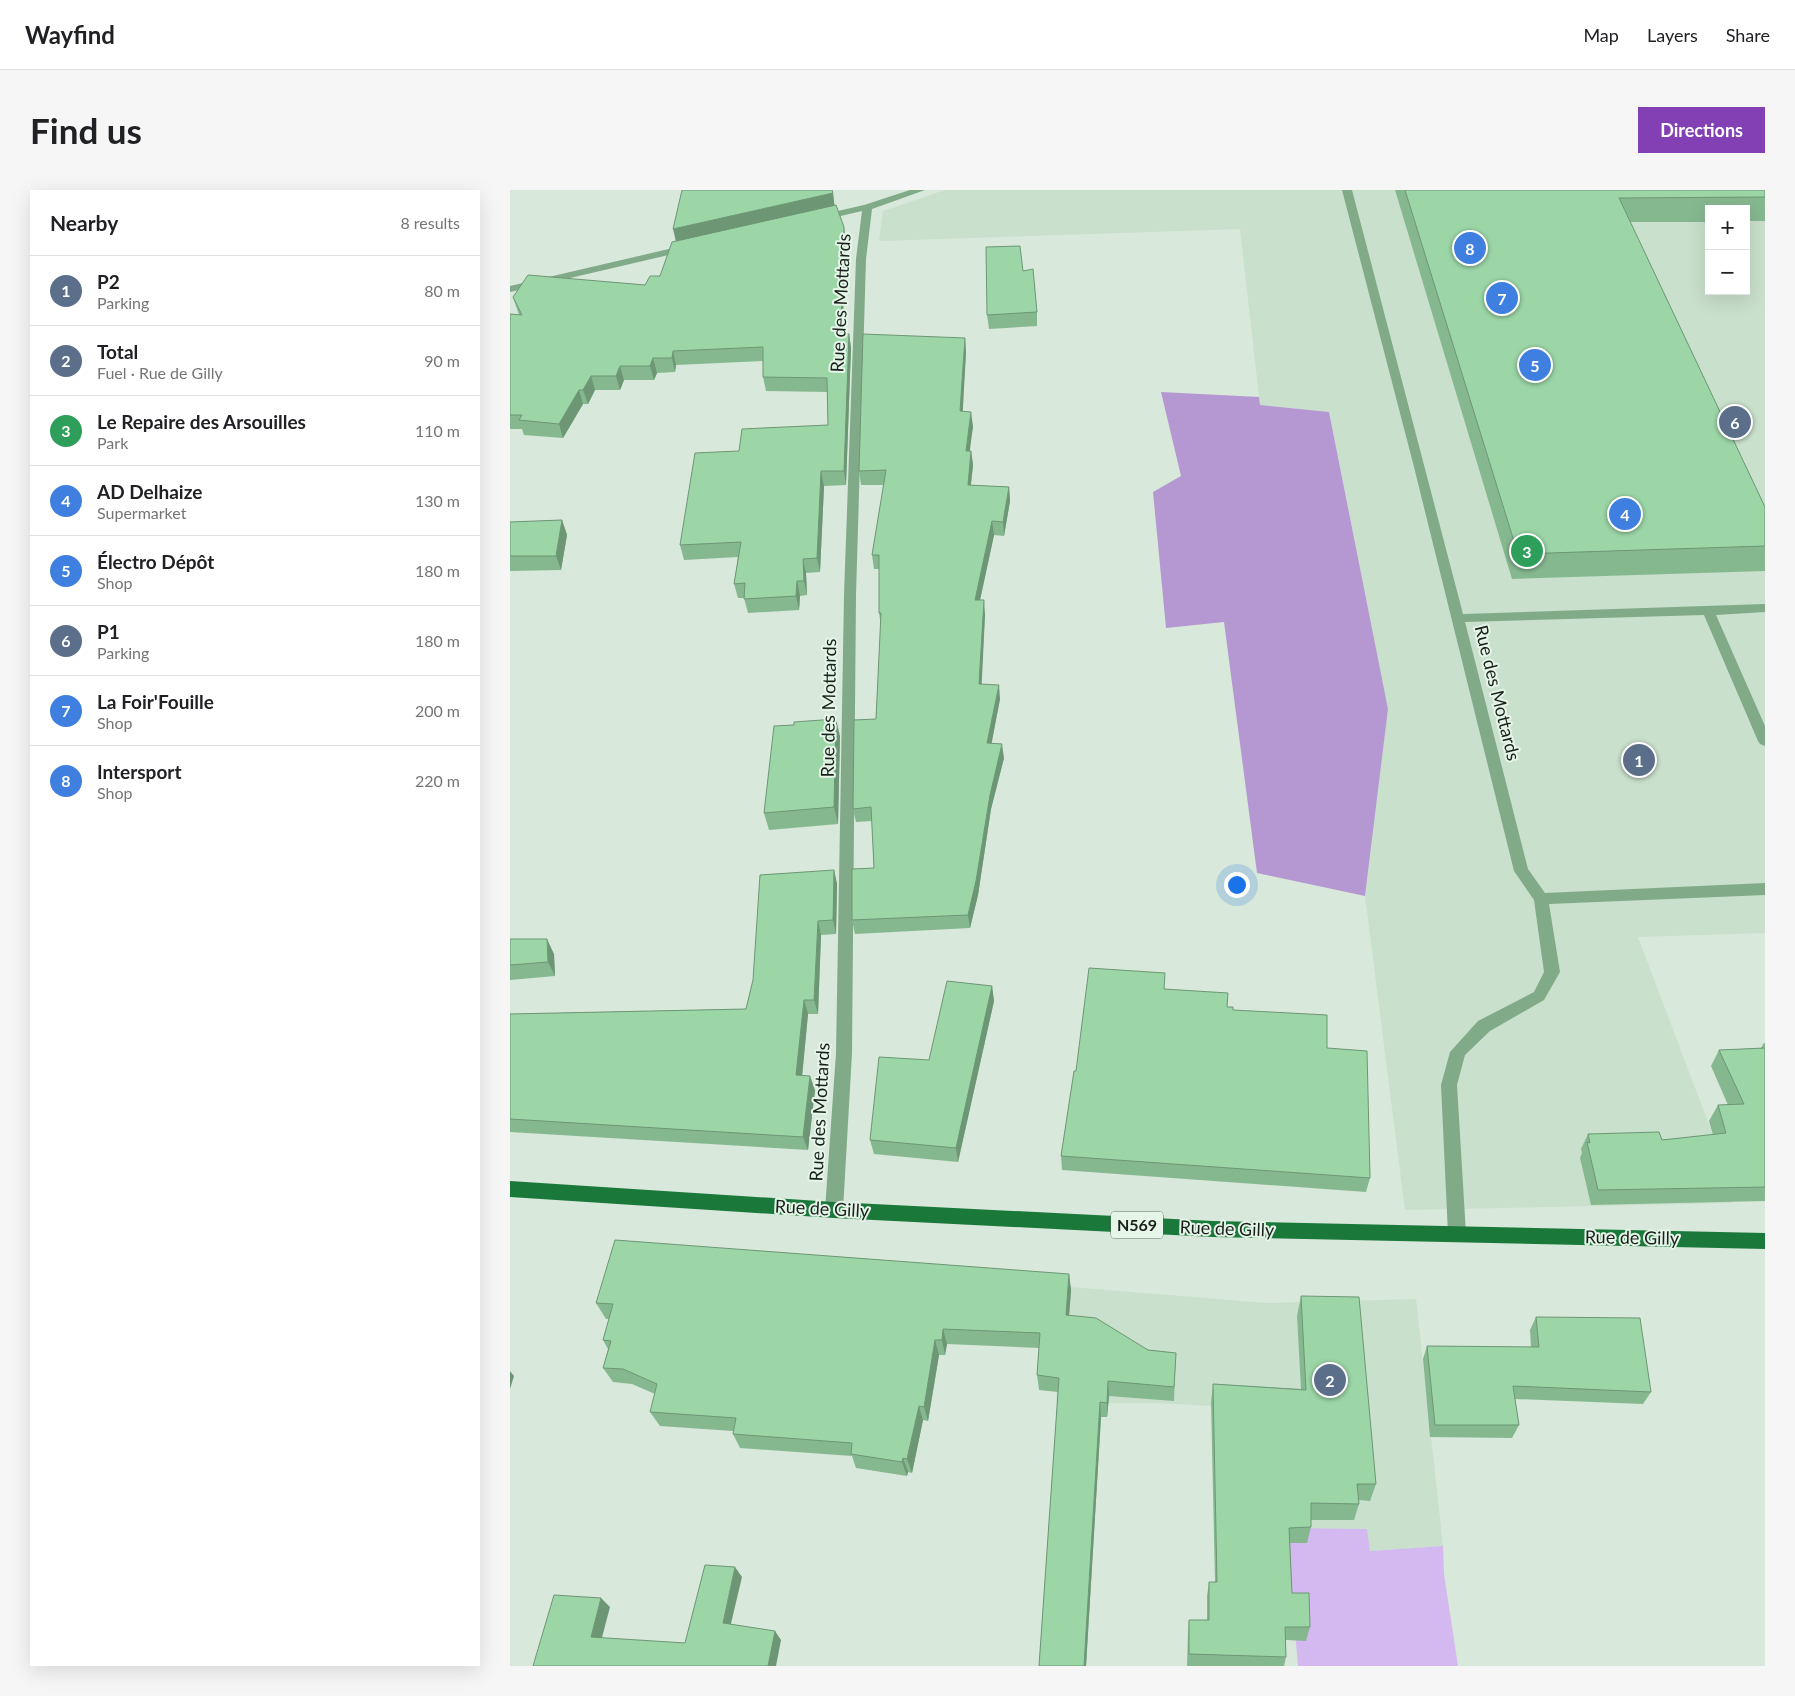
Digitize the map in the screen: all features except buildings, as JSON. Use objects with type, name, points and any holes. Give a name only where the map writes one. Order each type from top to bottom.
[{"type":"main road","name":"Rue de Gilly","points":[[510,1189],[834,1210],[1213,1229],[1765,1241]]},
{"type":"street","name":"Rue des Mottards","points":[[809,220],[867,207],[920,190]]},
{"type":"street","points":[[1347,190],[1458,618]]},
{"type":"street","name":"Rue des Mottards","points":[[834,1210],[844,1053],[851,585],[861,259],[867,207]]},
{"type":"street","points":[[510,289],[693,247]]},
{"type":"street","name":"Rue des Mottards","points":[[1457,1234],[1449,1084],[1458,1052],[1484,1026],[1539,996],[1552,972],[1541,899],[1521,872],[1458,618],[1765,608]]},
{"type":"street","points":[[1708,611],[1765,741]]},
{"type":"street","points":[[1541,899],[1765,889]]},
{"type":"shaded area","points":[[945,190],[1765,190],[1765,933],[1638,937],[1717,1146],[1732,1203],[1405,1210],[1365,896],[1388,709],[1329,412],[1260,405],[1240,229],[879,241],[883,211]]},
{"type":"shaded area","points":[[1161,392],[1259,397],[1260,405],[1329,412],[1388,709],[1365,896],[1257,873],[1224,622],[1166,628],[1153,492],[1181,476]]},
{"type":"shaded area","points":[[1071,1287],[1266,1303],[1416,1299],[1443,1546],[1370,1551],[1286,1528],[1297,1411],[1159,1403],[1056,1403],[1060,1333]]},
{"type":"shaded area","points":[[1286,1528],[1367,1529],[1370,1551],[1443,1546],[1444,1574],[1458,1666],[1298,1666]]},
{"type":"place","name":"Intersport","points":[[1470,248]]},
{"type":"place","name":"La Foir'Fouille","points":[[1502,298]]},
{"type":"place","name":"Électro Dépôt","points":[[1535,365]]},
{"type":"place","name":"P1","points":[[1735,422]]},
{"type":"place","name":"AD Delhaize","points":[[1625,514]]},
{"type":"place","name":"Le Repaire des Arsouilles","points":[[1527,551]]},
{"type":"place","name":"P2","points":[[1639,760]]},
{"type":"place","name":"Total","points":[[1330,1380]]}]
